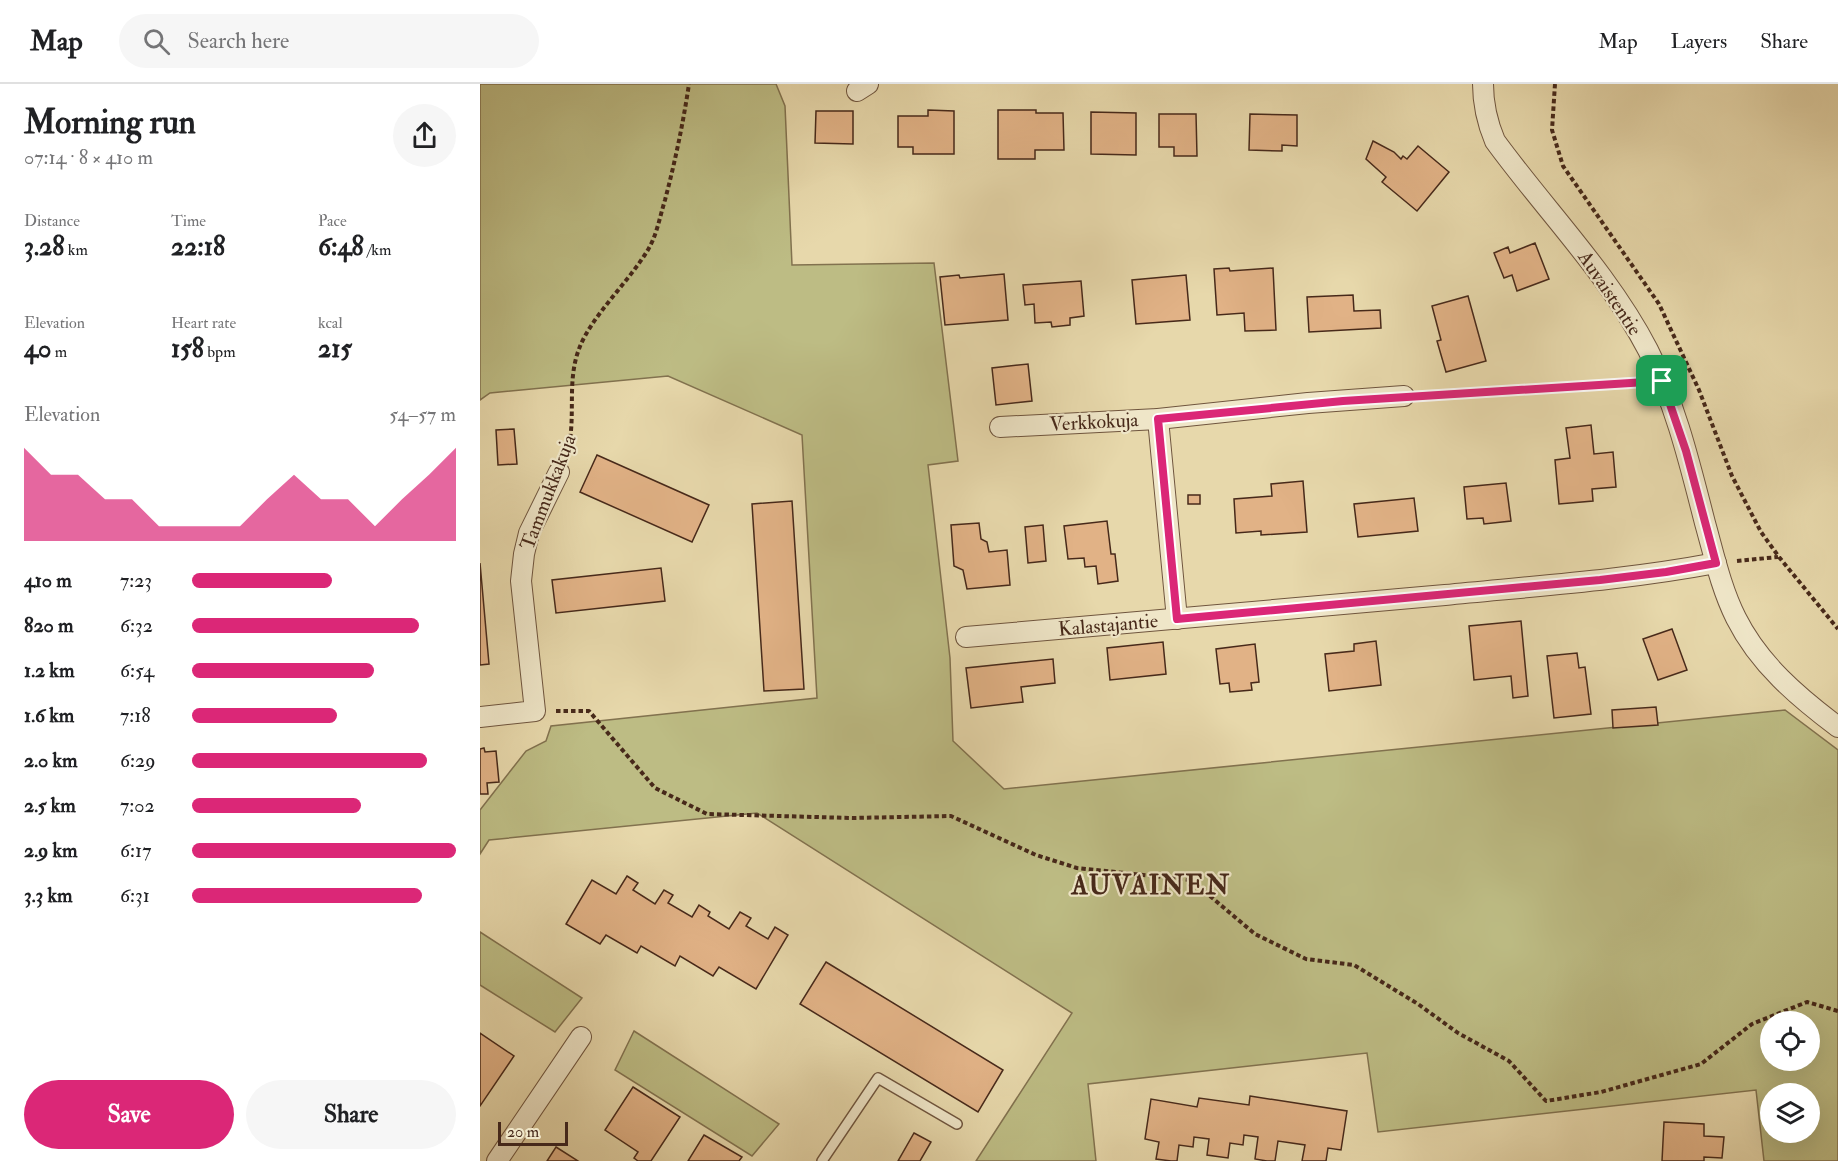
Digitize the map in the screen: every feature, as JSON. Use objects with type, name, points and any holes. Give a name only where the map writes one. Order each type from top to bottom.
[{"type":"street","name":"Auvaistentie","points":[[1484,84],[1483,103],[1487,122],[1495,141],[1610,288],[1648,351],[1662,381],[1686,451],[1716,563],[1736,619],[1756,650],[1789,688],[1838,727]]},
{"type":"street","name":"Verkkokuja","points":[[1000,427],[1158,419],[1308,403],[1404,396]]},
{"type":"street","points":[[1158,419],[1177,619]]},
{"type":"street","name":"Tammukkakuja","points":[[535,711],[521,581],[524,554],[530,533],[559,472]]},
{"type":"street","name":"Kalastajantie","points":[[966,637],[1600,580],[1716,563]]},
{"type":"street","points":[[480,717],[535,711]]},
{"type":"street","points":[[497,1161],[580,1036]]},
{"type":"lane","points":[[822,1161],[878,1078],[957,1124]]},
{"type":"path","name":"Tammukkakuja","points":[[559,472],[571,439],[574,410],[572,380],[578,352],[589,331],[640,262],[656,232],[679,148],[689,84]]},
{"type":"path","points":[[1404,396],[1662,381]]},
{"type":"path","points":[[1716,563],[1779,557]]},
{"type":"path","points":[[535,711],[589,711],[655,788],[707,814],[852,819],[951,816],[1036,855],[1077,868],[1191,880],[1255,934],[1306,959],[1354,965],[1418,1004],[1458,1033],[1509,1061],[1546,1101],[1601,1092],[1701,1064],[1752,1024],[1807,1002],[1838,1011]]},
{"type":"shaded area","points":[[480,84],[776,84],[785,106],[792,265],[934,263],[958,461],[928,465],[950,658],[953,741],[1004,789],[1785,710],[1838,750],[1838,1161],[1764,1161],[1762,1143],[1820,1143],[1820,1083],[1760,1083],[1760,1126],[1756,1090],[1378,1132],[1367,1053],[1088,1084],[1096,1161],[976,1161],[1072,1013],[757,813],[489,840],[480,854],[480,810],[526,751],[546,741],[551,726],[817,698],[802,435],[668,376],[490,393],[480,400]]},
{"type":"shaded area","points":[[480,932],[582,998],[555,1032],[480,985]]},
{"type":"shaded area","points":[[634,1031],[779,1124],[752,1156],[615,1070]]},
{"type":"building","points":[[928,110],[954,111],[954,154],[913,154],[913,147],[898,147],[898,116],[928,116]]},
{"type":"building","points":[[998,110],[1063,113],[1064,150],[1035,150],[1035,159],[998,159]]},
{"type":"building","points":[[816,111],[853,111],[853,144],[815,143]]},
{"type":"building","points":[[1091,112],[1136,113],[1136,155],[1091,154]]},
{"type":"building","points":[[1159,114],[1196,114],[1197,156],[1174,156],[1174,147],[1159,147]]},
{"type":"building","points":[[1250,114],[1297,115],[1297,146],[1282,145],[1282,151],[1249,150]]},
{"type":"building","points":[[1373,141],[1394,152],[1401,159],[1403,156],[1407,159],[1418,146],[1449,172],[1417,211],[1382,182],[1386,177],[1366,159]]},
{"type":"building","points":[[1535,243],[1549,279],[1517,291],[1512,275],[1504,278],[1494,253],[1508,247],[1510,253]]},
{"type":"building","points":[[1229,268],[1230,271],[1273,268],[1276,330],[1245,331],[1244,313],[1217,315],[1214,269]]},
{"type":"building","points":[[1004,274],[1008,320],[945,325],[940,277],[959,275],[960,278]]},
{"type":"building","points":[[1186,275],[1190,320],[1136,324],[1132,280]]},
{"type":"building","points":[[1081,281],[1084,316],[1070,318],[1070,325],[1052,327],[1051,322],[1035,323],[1034,304],[1025,305],[1023,285]]},
{"type":"building","points":[[1353,295],[1354,311],[1380,310],[1381,328],[1309,332],[1307,297]]},
{"type":"building","points":[[1468,296],[1486,361],[1446,372],[1437,341],[1441,340],[1432,306]]},
{"type":"building","points":[[1028,364],[1032,401],[996,405],[992,368]]},
{"type":"building","points":[[1591,425],[1594,454],[1613,452],[1616,487],[1592,489],[1593,501],[1559,504],[1555,460],[1570,458],[1566,428]]},
{"type":"building","points":[[514,429],[517,464],[498,465],[496,430]]},
{"type":"building","points":[[597,455],[709,505],[692,542],[580,492]]},
{"type":"building","points":[[1303,481],[1307,532],[1261,535],[1261,531],[1236,533],[1234,499],[1272,496],[1271,484]]},
{"type":"building","points":[[1506,483],[1511,521],[1484,524],[1483,518],[1467,519],[1464,487]]},
{"type":"building","points":[[1188,495],[1200,495],[1200,504],[1188,504]]},
{"type":"building","points":[[1414,498],[1418,531],[1358,537],[1354,504]]},
{"type":"building","points":[[792,501],[804,689],[764,691],[752,504]]},
{"type":"building","points":[[1107,521],[1111,554],[1115,554],[1118,581],[1098,584],[1096,566],[1085,567],[1084,558],[1068,559],[1064,526]]},
{"type":"building","points":[[979,523],[981,539],[987,542],[989,552],[1007,550],[1010,585],[967,589],[963,570],[954,566],[951,525]]},
{"type":"building","points":[[1043,525],[1046,561],[1028,563],[1025,527]]},
{"type":"building","points":[[480,563],[489,664],[480,665]]},
{"type":"building","points":[[661,568],[665,601],[556,613],[552,580]]},
{"type":"building","points":[[1521,621],[1528,696],[1513,698],[1511,676],[1474,680],[1469,626]]},
{"type":"building","points":[[1672,629],[1687,670],[1658,680],[1643,639]]},
{"type":"building","points":[[1376,641],[1381,685],[1329,691],[1325,654],[1354,651],[1354,644]]},
{"type":"building","points":[[1163,642],[1166,674],[1110,680],[1107,648]]},
{"type":"building","points":[[1255,644],[1259,682],[1251,683],[1252,690],[1230,692],[1229,683],[1220,684],[1216,649]]},
{"type":"building","points":[[1577,653],[1579,668],[1585,667],[1591,714],[1554,718],[1547,656]]},
{"type":"building","points":[[1053,659],[1055,683],[1021,687],[1023,702],[971,708],[966,668]]},
{"type":"building","points":[[1656,707],[1658,725],[1613,728],[1612,710]]},
{"type":"building","points":[[484,748],[485,752],[496,751],[499,782],[487,783],[488,794],[480,794],[480,749]]},
{"type":"building","points":[[627,876],[638,883],[633,890],[655,904],[664,890],[673,895],[668,903],[692,917],[699,905],[710,912],[708,916],[729,929],[740,912],[751,918],[746,926],[768,939],[775,927],[788,935],[756,989],[719,967],[713,976],[680,956],[675,966],[641,946],[637,953],[606,935],[600,944],[566,924],[592,880],[616,894]]},
{"type":"building","points":[[826,962],[1003,1070],[978,1112],[800,1004]]},
{"type":"building","points":[[480,1033],[514,1056],[480,1106]]},
{"type":"building","points":[[633,1087],[680,1117],[651,1161],[638,1161],[634,1158],[638,1152],[605,1130]]},
{"type":"building","points":[[1250,1096],[1347,1111],[1341,1150],[1328,1148],[1326,1161],[1302,1161],[1305,1145],[1278,1141],[1275,1161],[1267,1161],[1255,1159],[1258,1137],[1244,1135],[1243,1145],[1230,1143],[1228,1158],[1207,1155],[1209,1139],[1194,1137],[1193,1147],[1179,1145],[1177,1161],[1171,1161],[1156,1159],[1159,1142],[1145,1139],[1151,1099],[1197,1107],[1199,1098],[1249,1105]]},
{"type":"building","points":[[1664,1122],[1704,1124],[1704,1136],[1724,1137],[1722,1158],[1704,1157],[1704,1161],[1662,1161]]},
{"type":"building","points":[[914,1133],[931,1142],[920,1161],[898,1161]]},
{"type":"building","points":[[704,1135],[742,1157],[739,1161],[688,1161]]},
{"type":"building","points":[[556,1147],[578,1161],[547,1161]]},
{"type":"district","name":"AUVAINEN","points":[[1151,886]]},
{"type":"route","points":[[1662,381],[1676,417],[1716,563],[1600,580],[1177,619],[1158,419],[1308,403],[1662,381]]}]
